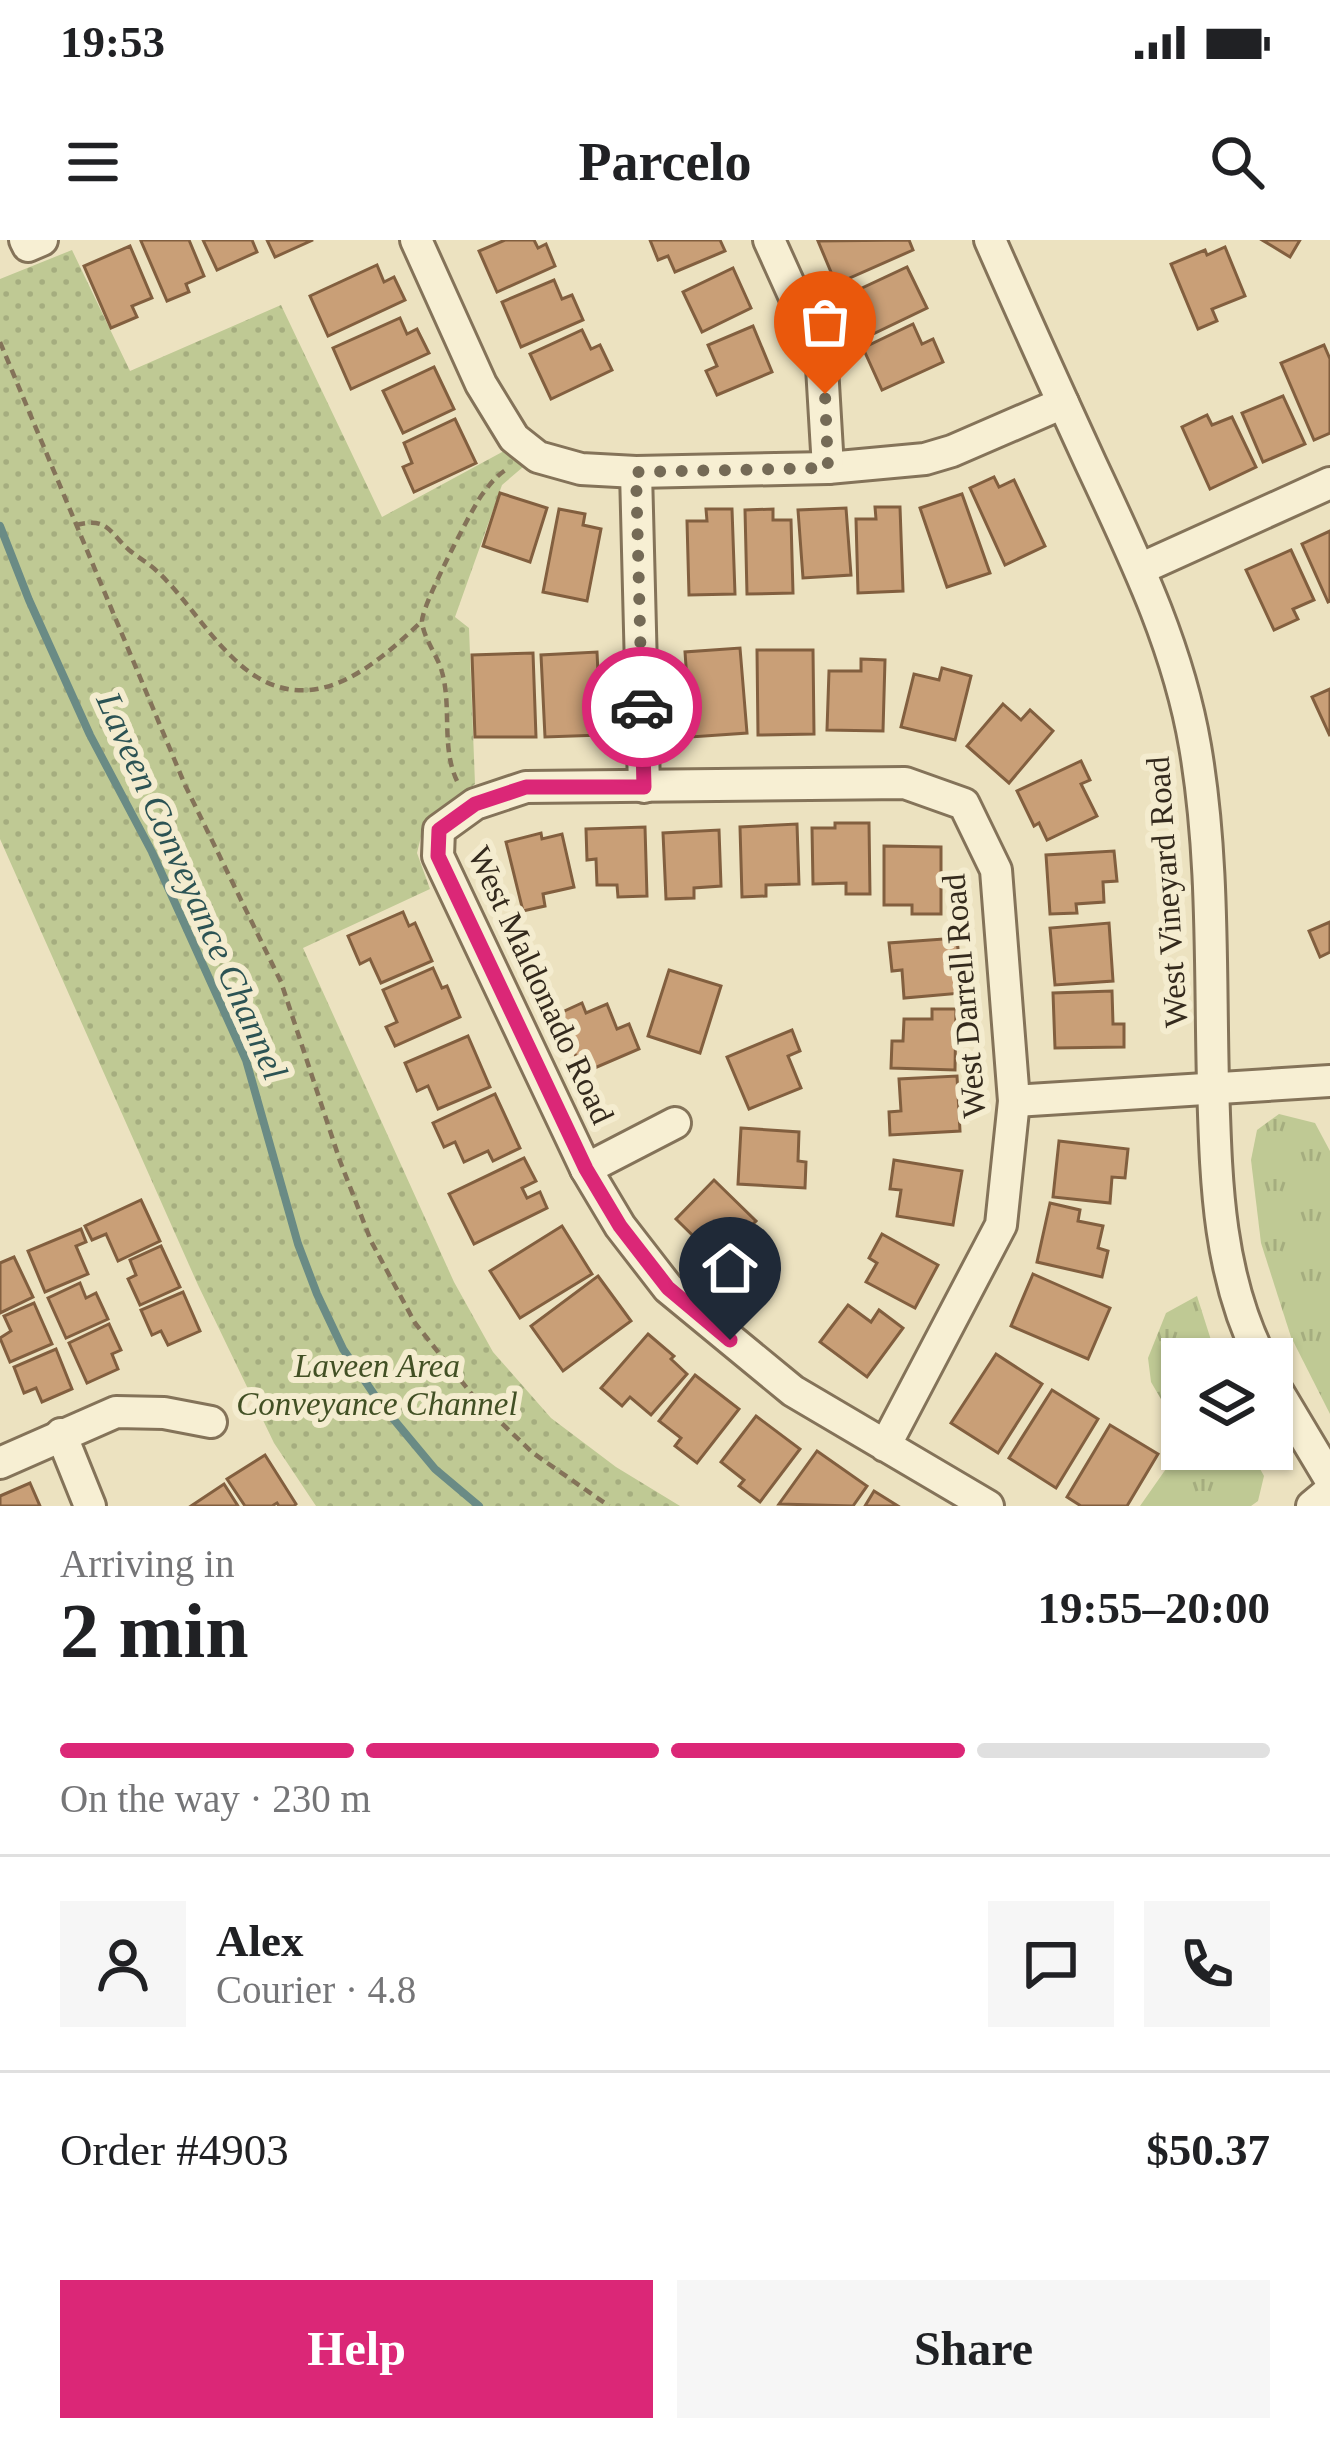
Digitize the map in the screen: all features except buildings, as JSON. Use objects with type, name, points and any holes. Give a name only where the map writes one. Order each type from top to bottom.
[{"type":"street","points":[[416,240],[481,384],[514,438],[538,457],[581,469],[828,468],[925,459],[952,452],[1063,403]]},
{"type":"street","points":[[769,240],[822,367],[828,468]]},
{"type":"street","name":"West Vineyard Road","points":[[990,240],[1140,569],[1170,646],[1194,741],[1202,791],[1215,1180],[1222,1238],[1253,1338]]},
{"type":"street","points":[[475,804],[526,787],[644,787],[636,472]]},
{"type":"street","points":[[1140,569],[1330,483]]},
{"type":"street","name":"West Darrell Road","points":[[644,787],[905,782],[964,804],[996,870],[1014,1101],[1001,1225],[885,1446]]},
{"type":"street","name":"West Maldonado Road","points":[[475,804],[439,830],[438,856],[586,1169],[620,1226],[668,1288],[793,1391],[988,1506]]},
{"type":"street","points":[[1014,1101],[1330,1081]]},
{"type":"street","name":"West Maldonado Road","points":[[586,1169],[675,1123]]},
{"type":"street","points":[[0,1462],[116,1412],[164,1412],[211,1422]]},
{"type":"street","points":[[1293,1420],[1330,1479]]},
{"type":"street","points":[[61,1434],[90,1506]]},
{"type":"street","points":[[1312,1506],[1330,1491]]},
{"type":"path","points":[[0,342],[185,785],[280,982],[363,1221],[415,1323],[474,1397],[533,1453],[609,1506]]},
{"type":"path","points":[[76,525],[92,521],[107,525],[158,572],[234,660],[271,685],[310,693],[369,668],[422,621],[431,591],[479,499],[527,448]]},
{"type":"path","points":[[422,621],[442,671],[449,762],[455,780],[475,804]]},
{"type":"green space","name":"Laveen Area Conveyance Channel","points":[[72,250],[130,371],[281,305],[382,517],[504,451],[523,467],[502,485],[455,617],[469,628],[475,784],[424,824],[417,853],[430,889],[303,948],[454,1282],[493,1352],[551,1418],[616,1467],[680,1506],[316,1506],[274,1443],[198,1285],[0,839],[0,279]]},
{"type":"green space","points":[[1279,1114],[1315,1123],[1330,1151],[1330,1414],[1291,1337],[1261,1243],[1251,1160],[1257,1130]]},
{"type":"green space","points":[[1197,1296],[1210,1338],[1161,1338],[1161,1399],[1151,1382],[1148,1358],[1166,1313]]},
{"type":"green space","points":[[1165,1470],[1261,1470],[1264,1476],[1258,1501],[1251,1506],[1140,1506]]},
{"type":"waterway","name":"Laveen Conveyance Channel","points":[[0,526],[90,735],[152,852],[246,1060],[298,1244],[343,1349],[435,1469],[479,1506]]},
{"type":"way so far","points":[[642,707],[636,472],[828,468],[825,394]]},
{"type":"route","points":[[642,707],[644,787],[526,787],[475,804],[439,830],[438,856],[586,1169],[620,1226],[668,1288],[730,1340]]}]
